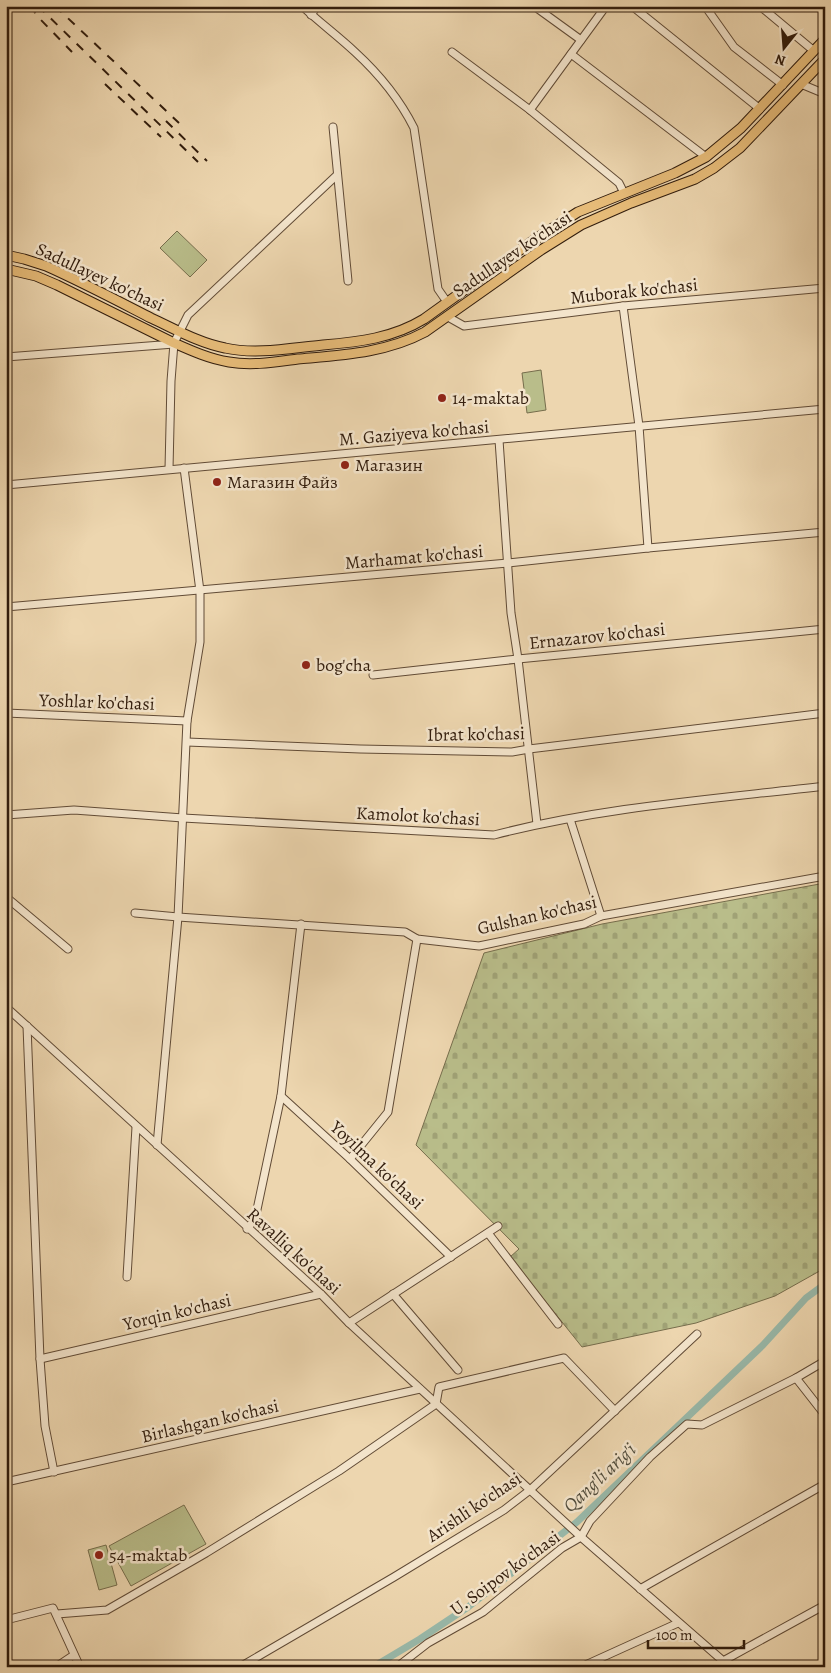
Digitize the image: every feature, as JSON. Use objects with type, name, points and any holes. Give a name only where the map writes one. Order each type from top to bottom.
[{"type":"main road","name":"Sadullayev ko'chasi","points":[[6,255],[53,269],[179,332],[213,345],[236,350],[263,350],[344,343],[372,339],[399,332],[418,323],[555,226],[578,212],[675,173],[706,158],[760,109],[825,40]]},
{"type":"main road","name":"Sadullayev ko'chasi","points":[[6,269],[36,276],[58,285],[174,344],[206,357],[229,362],[252,364],[347,354],[388,347],[413,338],[448,317],[541,250],[581,226],[631,203],[695,179],[714,168],[740,148],[825,59]]},
{"type":"street","points":[[302,6],[355,52],[393,92],[406,110],[414,128],[438,288],[447,302]]},
{"type":"street","points":[[311,15],[317,6]]},
{"type":"street","points":[[534,6],[582,40]]},
{"type":"street","points":[[530,110],[606,6]]},
{"type":"street","points":[[632,6],[760,109]]},
{"type":"street","points":[[705,6],[734,47],[783,85]]},
{"type":"street","points":[[760,6],[814,51]]},
{"type":"street","points":[[452,52],[530,110],[619,183],[624,192]]},
{"type":"street","points":[[571,54],[706,158]]},
{"type":"street","points":[[801,84],[825,94]]},
{"type":"street","points":[[332,128],[348,281]]},
{"type":"street","points":[[169,469],[171,380],[174,344],[188,315],[337,175]]},
{"type":"street","name":"Muborak ko'chasi","points":[[448,317],[464,326],[624,306],[825,288]]},
{"type":"street","points":[[624,306],[638,426],[648,548]]},
{"type":"street","points":[[6,357],[174,344]]},
{"type":"street","name":"M. Gaziyeva ko'chasi","points":[[6,485],[825,409]]},
{"type":"street","points":[[499,440],[510,613],[518,659],[538,824]]},
{"type":"street","points":[[157,1145],[178,917],[187,720],[200,642],[200,591],[184,468]]},
{"type":"street","name":"Marhamat ko'chasi","points":[[6,607],[508,563],[825,532]]},
{"type":"street","name":"Ernazarov ko'chasi","points":[[373,675],[825,629]]},
{"type":"street","name":"Yoshlar ko'chasi","points":[[6,713],[187,720]]},
{"type":"street","name":"Ibrat ko'chasi","points":[[187,742],[360,749],[512,752],[825,713]]},
{"type":"street","name":"Kamolot ko'chasi","points":[[6,815],[74,810],[183,818],[494,835],[538,824],[642,808],[825,786]]},
{"type":"street","points":[[570,819],[600,916]]},
{"type":"street","name":"Gulshan ko'chasi","points":[[135,913],[405,932],[418,939],[479,946],[584,924],[600,916],[825,876]]},
{"type":"street","points":[[6,897],[68,949]]},
{"type":"street","points":[[248,1229],[255,1218],[281,1096],[301,924]]},
{"type":"street","points":[[350,1159],[388,1112],[418,939]]},
{"type":"street","name":"Ravalliq ko'chasi","points":[[6,1008],[321,1294],[348,1323],[579,1535],[730,1667]]},
{"type":"street","points":[[27,1026],[40,1359],[45,1426],[54,1472]]},
{"type":"street","name":"Yoyilma ko'chasi","points":[[281,1096],[350,1159],[451,1257]]},
{"type":"street","points":[[127,1277],[136,1127]]},
{"type":"street","points":[[348,1323],[498,1226]]},
{"type":"street","points":[[488,1233],[558,1324]]},
{"type":"street","name":"Yorqin ko'chasi","points":[[40,1359],[321,1294]]},
{"type":"street","points":[[393,1294],[458,1370]]},
{"type":"street","name":"Arishli ko'chasi","points":[[240,1667],[504,1510],[530,1490],[697,1334]]},
{"type":"street","points":[[57,1614],[107,1610],[206,1553],[339,1471],[436,1404],[439,1387],[564,1358],[615,1411]]},
{"type":"street","points":[[579,1535],[650,1456],[687,1424],[702,1425],[796,1378],[825,1361]]},
{"type":"street","points":[[796,1378],[825,1415]]},
{"type":"street","name":"Birlashgan ko'chasi","points":[[6,1482],[420,1389]]},
{"type":"street","points":[[640,1589],[825,1484]]},
{"type":"street","name":"U. Soipov ko'chasi","points":[[397,1667],[428,1643],[483,1612],[579,1535]]},
{"type":"street","points":[[723,1660],[825,1605]]},
{"type":"street","points":[[6,1620],[53,1608],[80,1667]]},
{"type":"street","points":[[581,1667],[678,1622]]},
{"type":"street","points":[[56,1667],[74,1655]]},
{"type":"green space","points":[[177,231],[207,260],[190,277],[160,248]]},
{"type":"green space","points":[[541,370],[546,410],[527,413],[522,373]]},
{"type":"green space","points":[[825,883],[825,1268],[775,1296],[696,1323],[582,1347],[510,1257],[519,1249],[416,1145],[484,953],[602,924]]},
{"type":"green space","points":[[184,1505],[206,1544],[131,1586],[109,1546]]},
{"type":"green space","points":[[106,1545],[117,1585],[99,1590],[88,1550]]},
{"type":"waterway","name":"Qang'li arig'i","points":[[373,1667],[468,1607],[577,1522],[763,1345],[806,1298],[825,1284]]},
{"type":"railway","points":[[30,6],[72,52]]},
{"type":"railway","points":[[38,6],[198,162]]},
{"type":"railway","points":[[55,6],[179,123]]},
{"type":"railway","points":[[105,84],[161,137]]},
{"type":"railway","points":[[166,121],[207,161]]},
{"type":"place","name":"14-maktab","points":[[442,398]]},
{"type":"place","name":"Магазин","points":[[345,465]]},
{"type":"place","name":"Магазин Файз","points":[[217,482]]},
{"type":"place","name":"bog'cha","points":[[306,665]]},
{"type":"place","name":"54-maktab","points":[[99,1555]]}]
